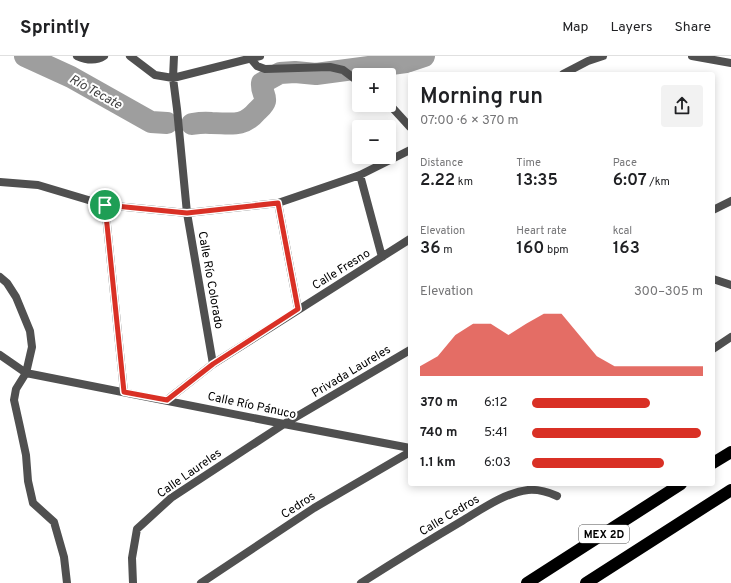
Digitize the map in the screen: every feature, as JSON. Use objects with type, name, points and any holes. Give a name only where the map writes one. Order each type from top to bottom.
[{"type":"highway","points":[[715,462],[731,452]]},
{"type":"highway","name":"MEX 2D","points":[[527,583],[678,486]]},
{"type":"highway","name":"MEX 2D","points":[[586,583],[731,490]]},
{"type":"street","points":[[77,56],[92,60],[104,56]]},
{"type":"street","points":[[130,56],[155,75],[173,78],[260,56]]},
{"type":"street","name":"Calle Río Colorado","points":[[174,56],[173,78],[187,213],[213,364]]},
{"type":"street","points":[[567,72],[588,61],[603,56]]},
{"type":"street","points":[[692,56],[731,63]]},
{"type":"street","points":[[251,59],[257,66],[265,70],[330,67],[342,70],[352,77]]},
{"type":"street","points":[[396,112],[408,125]]},
{"type":"street","points":[[0,182],[38,185],[105,205],[187,213],[278,203],[360,175],[408,151]]},
{"type":"street","points":[[360,175],[382,257]]},
{"type":"street","points":[[715,209],[731,201]]},
{"type":"street","points":[[278,203],[298,309]]},
{"type":"street","points":[[105,205],[124,392]]},
{"type":"street","name":"Calle Fresno","points":[[167,400],[213,364],[408,240]]},
{"type":"street","points":[[0,277],[7,282],[16,297],[30,331],[32,348],[26,373],[16,389],[14,400],[26,456],[28,481],[33,503],[54,522],[64,557],[67,583]]},
{"type":"street","points":[[715,280],[731,285]]},
{"type":"street","points":[[715,348],[731,337]]},
{"type":"street","name":"Privada Laureles","points":[[284,424],[408,351]]},
{"type":"street","name":"Calle Río Pánuco","points":[[0,355],[26,373],[408,448]]},
{"type":"street","name":"Calle Laureles","points":[[132,583],[132,558],[137,529],[171,498],[284,424]]},
{"type":"street","name":"Cedros","points":[[201,583],[314,508],[408,453]]},
{"type":"street","name":"Calle Cedros","points":[[361,583],[488,505],[511,494],[527,490],[538,490],[557,496]]},
{"type":"waterway","name":"Río Tecate","points":[[25,56],[71,77],[151,122],[167,123]]},
{"type":"waterway","name":"Río Tecate","points":[[192,124],[230,124],[247,120],[262,106],[264,102],[265,99],[262,83],[280,73],[295,72],[316,74],[406,62],[424,56]]},
{"type":"route","points":[[278,203],[298,309],[213,364],[167,400],[124,392],[105,205],[187,213],[278,203]]}]
